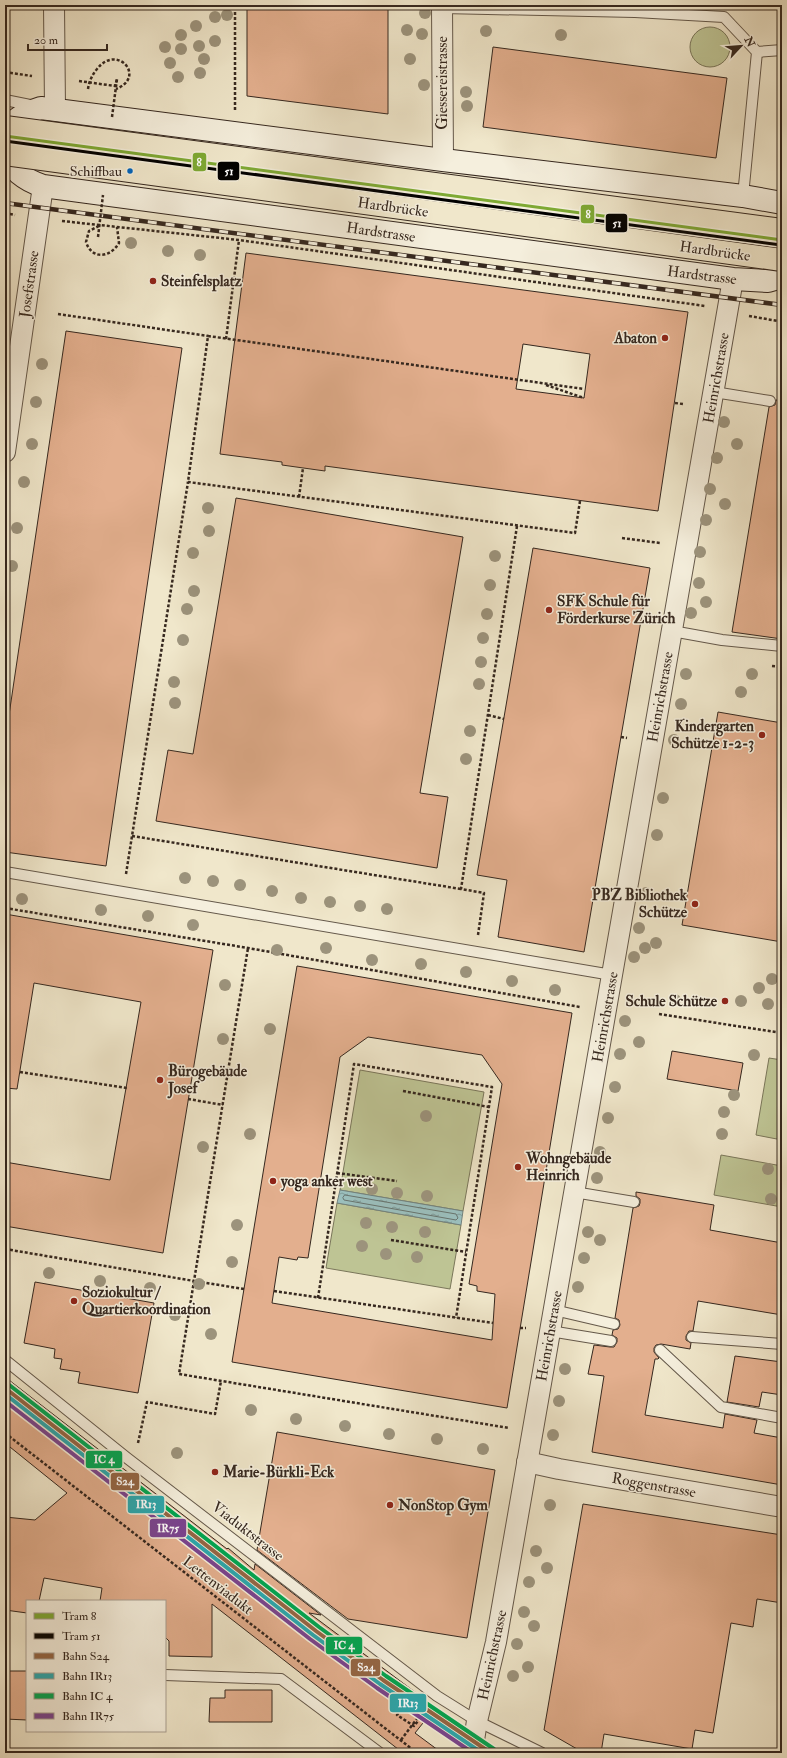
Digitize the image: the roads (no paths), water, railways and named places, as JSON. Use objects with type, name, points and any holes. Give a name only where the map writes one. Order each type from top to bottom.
[{"type":"main road","name":"Hardbrücke","points":[[5,127],[782,230]]},
{"type":"main road","name":"Hardbrücke","points":[[5,150],[782,260]]},
{"type":"street","points":[[48,108],[54,5]]},
{"type":"street","name":"Giessereistrasse","points":[[442,6],[443,160]]},
{"type":"street","points":[[5,150],[11,124],[21,116],[48,108],[443,160],[743,196],[782,203]]},
{"type":"street","name":"Hardstrasse","points":[[5,150],[18,172],[29,182],[43,186],[733,279],[777,281]]},
{"type":"street","name":"Josefstrasse","points":[[5,452],[9,401],[43,186]]},
{"type":"street","name":"Heinrichstrasse","points":[[472,1753],[477,1721],[496,1642],[733,279]]},
{"type":"street","name":"Roggenstrasse","points":[[527,1462],[559,1469],[782,1507]]},
{"type":"lane","points":[[442,6],[635,12],[724,17],[757,52],[743,196]]},
{"type":"lane","points":[[757,52],[782,50]]},
{"type":"lane","points":[[5,100],[48,108]]},
{"type":"lane","points":[[5,150],[78,153]]},
{"type":"lane","points":[[94,155],[782,246]]},
{"type":"lane","points":[[714,392],[770,401]]},
{"type":"lane","points":[[672,630],[722,640],[782,646]]},
{"type":"lane","points":[[5,872],[612,975]]},
{"type":"lane","points":[[574,1192],[634,1202]]},
{"type":"lane","points":[[554,1310],[614,1324]]},
{"type":"lane","points":[[550,1331],[611,1341]]},
{"type":"lane","points":[[692,1337],[782,1344]]},
{"type":"lane","points":[[660,1350],[721,1407],[782,1418]]},
{"type":"lane","name":"Viaduktstrasse","points":[[5,1360],[130,1460],[438,1696],[477,1721],[542,1753]]},
{"type":"lane","points":[[166,1675],[281,1679],[380,1753]]},
{"type":"water","points":[[340,1190],[463,1211],[461,1225],[337,1203]]},
{"type":"railway","points":[[5,203],[782,305]]},
{"type":"tram line","name":"8","points":[[5,136],[782,240]]},
{"type":"tram line","name":"51","points":[[5,141],[781,245]]},
{"type":"rail line","name":"S24","points":[[5,1388],[316,1631],[383,1680],[491,1753]]},
{"type":"rail line","name":"IR13","points":[[5,1394],[313,1635],[380,1684],[482,1753]]},
{"type":"rail line","name":"IR75","points":[[5,1401],[310,1639],[377,1688],[473,1753]]},
{"type":"place","name":"Schiffbau","points":[[130,171]]},
{"type":"place","name":"Steinfelsplatz","points":[[153,281]]},
{"type":"place","name":"Abaton","points":[[665,338]]},
{"type":"place","name":"SFK Schule für Förderkurse Zürich","points":[[549,610]]},
{"type":"place","name":"Kindergarten Schütze 1-2-3","points":[[762,735]]},
{"type":"place","name":"PBZ Bibliothek Schütze","points":[[695,904]]},
{"type":"place","name":"Schule Schütze","points":[[725,1001]]},
{"type":"place","name":"Bürogebäude Josef","points":[[160,1080]]},
{"type":"place","name":"Wohngebäude Heinrich","points":[[518,1167]]},
{"type":"place","name":"yoga anker west","points":[[273,1181]]},
{"type":"place","name":"Soziokultur / Quartierkoordination","points":[[74,1301]]},
{"type":"place","name":"Marie-Bürkli-Eck","points":[[215,1472]]},
{"type":"place","name":"NonStop Gym","points":[[390,1505]]}]
